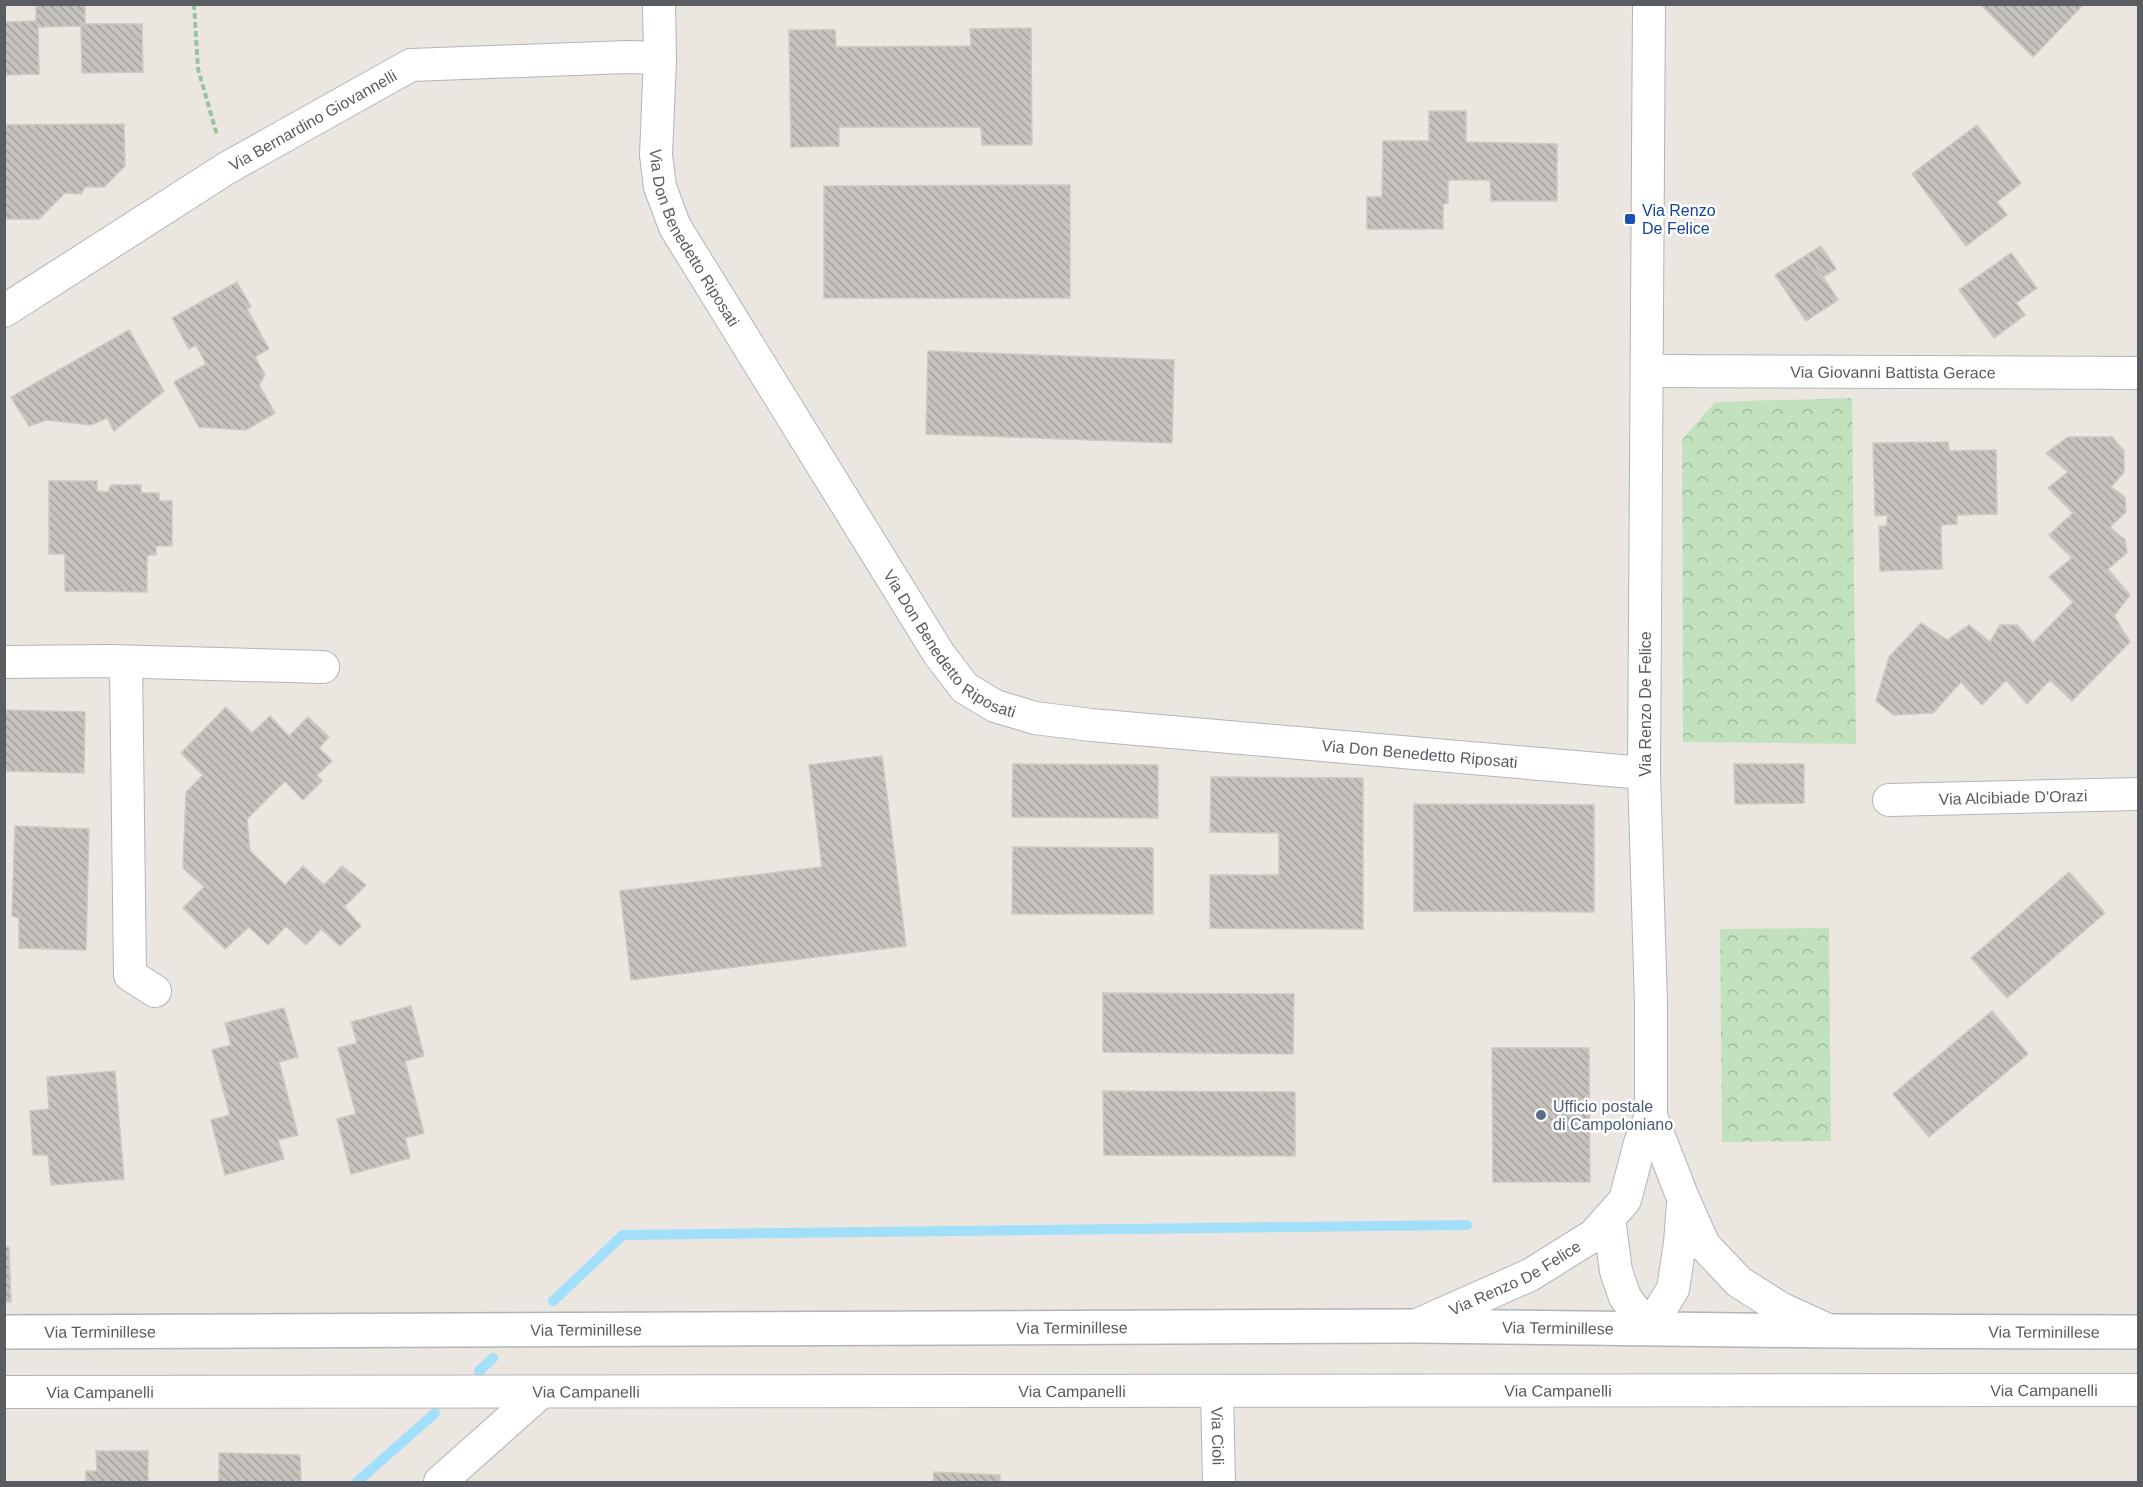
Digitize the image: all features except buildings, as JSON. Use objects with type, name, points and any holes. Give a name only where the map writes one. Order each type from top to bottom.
[{"type":"main road","name":"Via Terminillese","points":[[4,1332],[1415,1326],[2139,1332]]},
{"type":"street","name":"Via Don Benedetto Riposati","points":[[659,4],[660,58],[656,155],[660,187],[675,227],[939,654],[965,688],[995,706],[1035,718],[1091,725],[1644,773]]},
{"type":"street","name":"Via Renzo De Felice","points":[[1648,4],[1644,773],[1651,1004],[1651,1116],[1704,1245],[1739,1282],[1779,1308],[1830,1331]]},
{"type":"street","name":"Via Bernardino Giovannelli","points":[[4,311],[226,168],[411,65],[615,57],[660,58]]},
{"type":"street","name":"Via Giovanni Battista Gerace","points":[[1647,371],[2139,374]]},
{"type":"street","points":[[4,662],[126,662],[323,667]]},
{"type":"street","points":[[126,662],[130,975],[155,991]]},
{"type":"street","name":"Via Alcibiade D'Orazi","points":[[1889,800],[2139,794]]},
{"type":"street","name":"Via Renzo De Felice","points":[[1415,1326],[1530,1275],[1594,1235],[1625,1200],[1640,1143],[1651,1116]]},
{"type":"street","name":"Via Renzo De Felice","points":[[1648,1329],[1673,1289],[1680,1243],[1683,1198]]},
{"type":"street","points":[[1609,1218],[1619,1280],[1625,1297],[1648,1329]]},
{"type":"street","name":"Via Campanelli","points":[[4,1392],[2139,1390]]},
{"type":"street","name":"Via Cioli","points":[[1217,1391],[1219,1482]]},
{"type":"street","points":[[440,1482],[541,1392]]},
{"type":"path","points":[[194,4],[198,69],[226,168]]},
{"type":"green space","points":[[1852,398],[1856,744],[1683,742],[1682,440],[1715,402]]},
{"type":"green space","points":[[1829,928],[1831,1141],[1722,1142],[1720,929]]},
{"type":"waterway","points":[[553,1301],[623,1235],[1467,1225]]},
{"type":"waterway","points":[[479,1371],[493,1358]]},
{"type":"waterway","points":[[357,1482],[435,1413]]},
{"type":"place","name":"Via Renzo De Felice","points":[[1630,219]]},
{"type":"place","name":"Ufficio postale di Campoloniano","points":[[1541,1115]]}]
